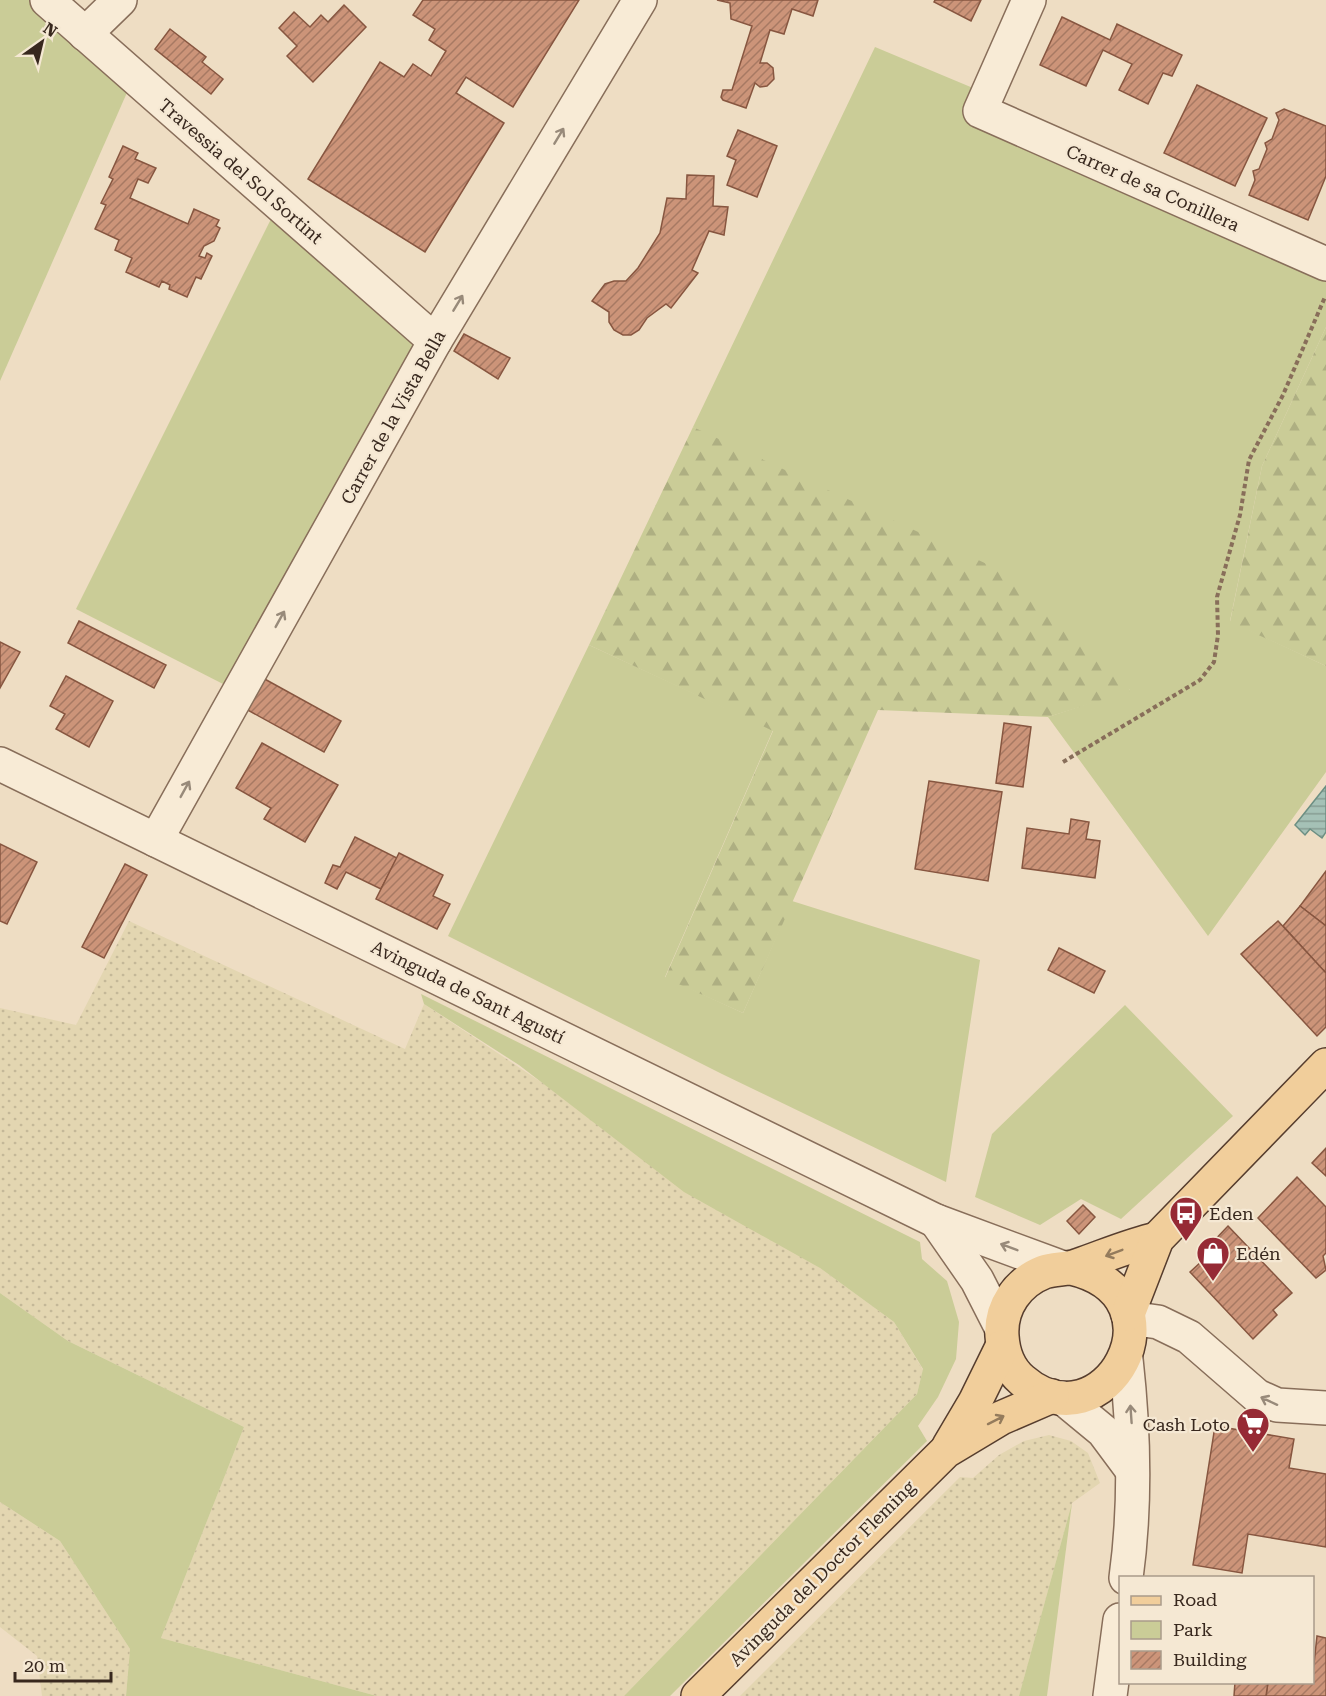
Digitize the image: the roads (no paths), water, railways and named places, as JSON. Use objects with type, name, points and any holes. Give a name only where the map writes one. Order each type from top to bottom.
[{"type":"main road","points":[[1128,1316],[1157,1239],[1326,1065]]},
{"type":"main road","points":[[1067,1268],[1090,1273],[1106,1282],[1120,1296],[1128,1316],[1130,1339],[1126,1359],[1118,1372],[1100,1388],[1078,1396],[1058,1397],[1035,1390],[1020,1379],[1009,1364],[1002,1337],[1006,1309],[1014,1293],[1028,1280],[1045,1271],[1067,1268],[1157,1239]]},
{"type":"main road","name":"Avinguda del Doctor Fleming","points":[[698,1696],[946,1450],[975,1402],[1002,1337]]},
{"type":"main road","name":"Avinguda del Doctor Fleming","points":[[946,1450],[1001,1418],[1058,1397]]},
{"type":"street","name":"Travessia del Sol Sortint","points":[[47,0],[435,341]]},
{"type":"street","points":[[86,34],[120,0]]},
{"type":"street","name":"Carrer de la Vista Bella","points":[[156,840],[435,341],[640,0]]},
{"type":"street","name":"Carrer de sa Conillera","points":[[1029,0],[980,111],[1326,264]]},
{"type":"street","name":"Avinguda de Sant Agustí","points":[[0,764],[936,1221],[1067,1268]]},
{"type":"street","name":"Avinguda de Sant Agustí","points":[[936,1221],[977,1280],[1002,1337]]},
{"type":"street","points":[[1128,1316],[1158,1322],[1189,1337],[1257,1396],[1277,1405],[1326,1408]]},
{"type":"street","points":[[1126,1359],[1132,1438],[1132,1535],[1126,1576]]},
{"type":"street","points":[[1058,1397],[1103,1431],[1132,1470]]},
{"type":"street","points":[[1110,1696],[1119,1628]]},
{"type":"place","name":"Eden","points":[[1186,1242]]},
{"type":"place","name":"Edén","points":[[1213,1282]]},
{"type":"place","name":"Cash Loto","points":[[1253,1453]]}]
